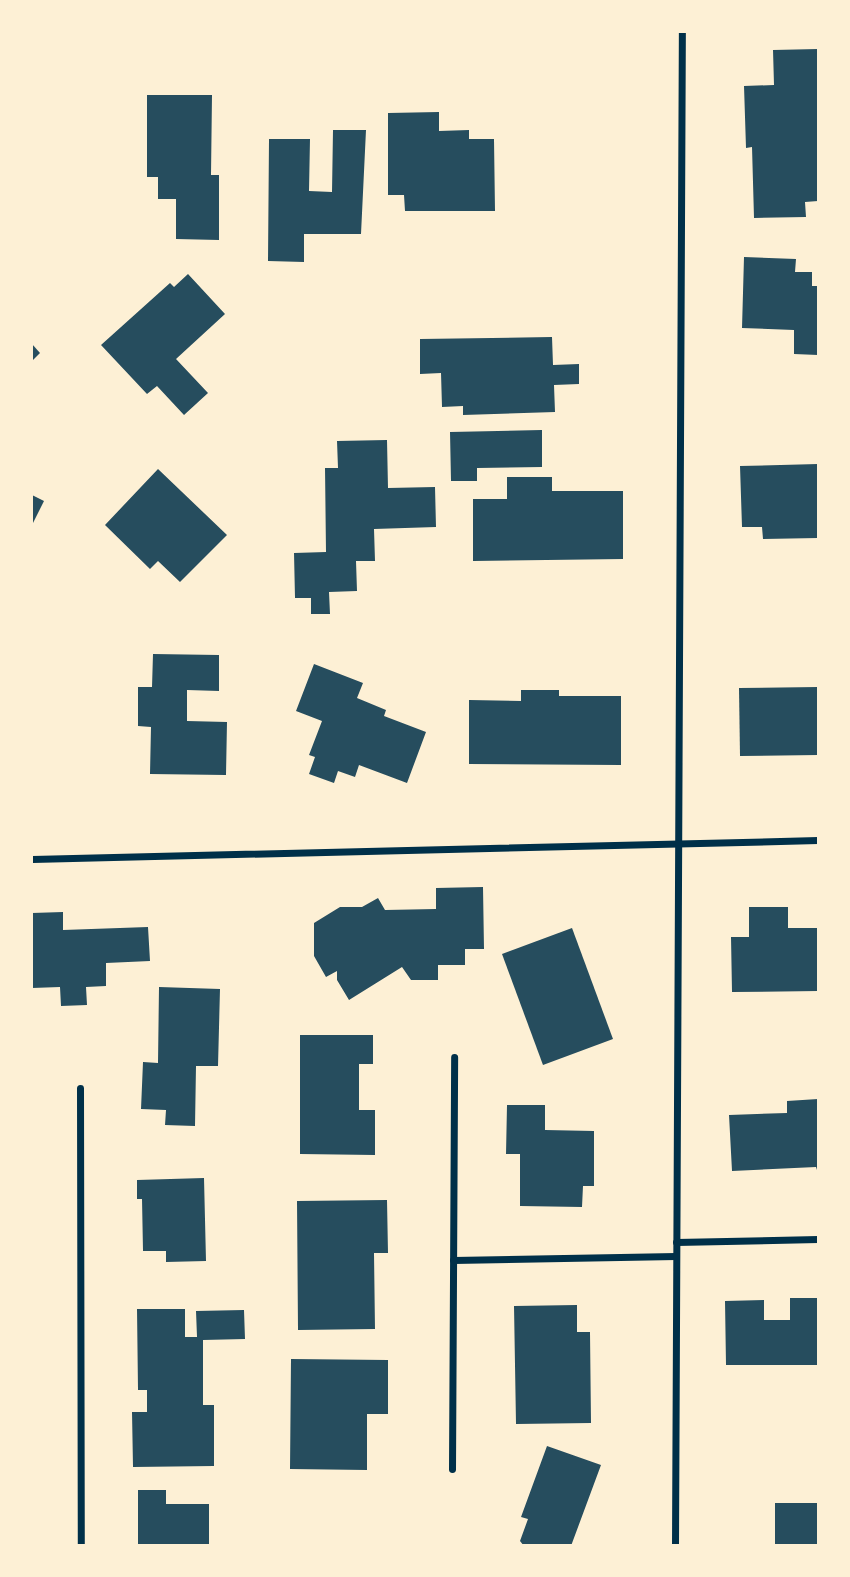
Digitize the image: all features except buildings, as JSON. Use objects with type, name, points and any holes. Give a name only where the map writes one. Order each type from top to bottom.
[{"type":"street","points":[[675,1545],[682,32]]},
{"type":"street","points":[[32,859],[818,840]]},
{"type":"street","points":[[452,1469],[454,1057]]},
{"type":"street","points":[[80,1088],[81,1545]]},
{"type":"street","points":[[676,1242],[818,1239]]},
{"type":"street","points":[[453,1260],[676,1256]]}]
